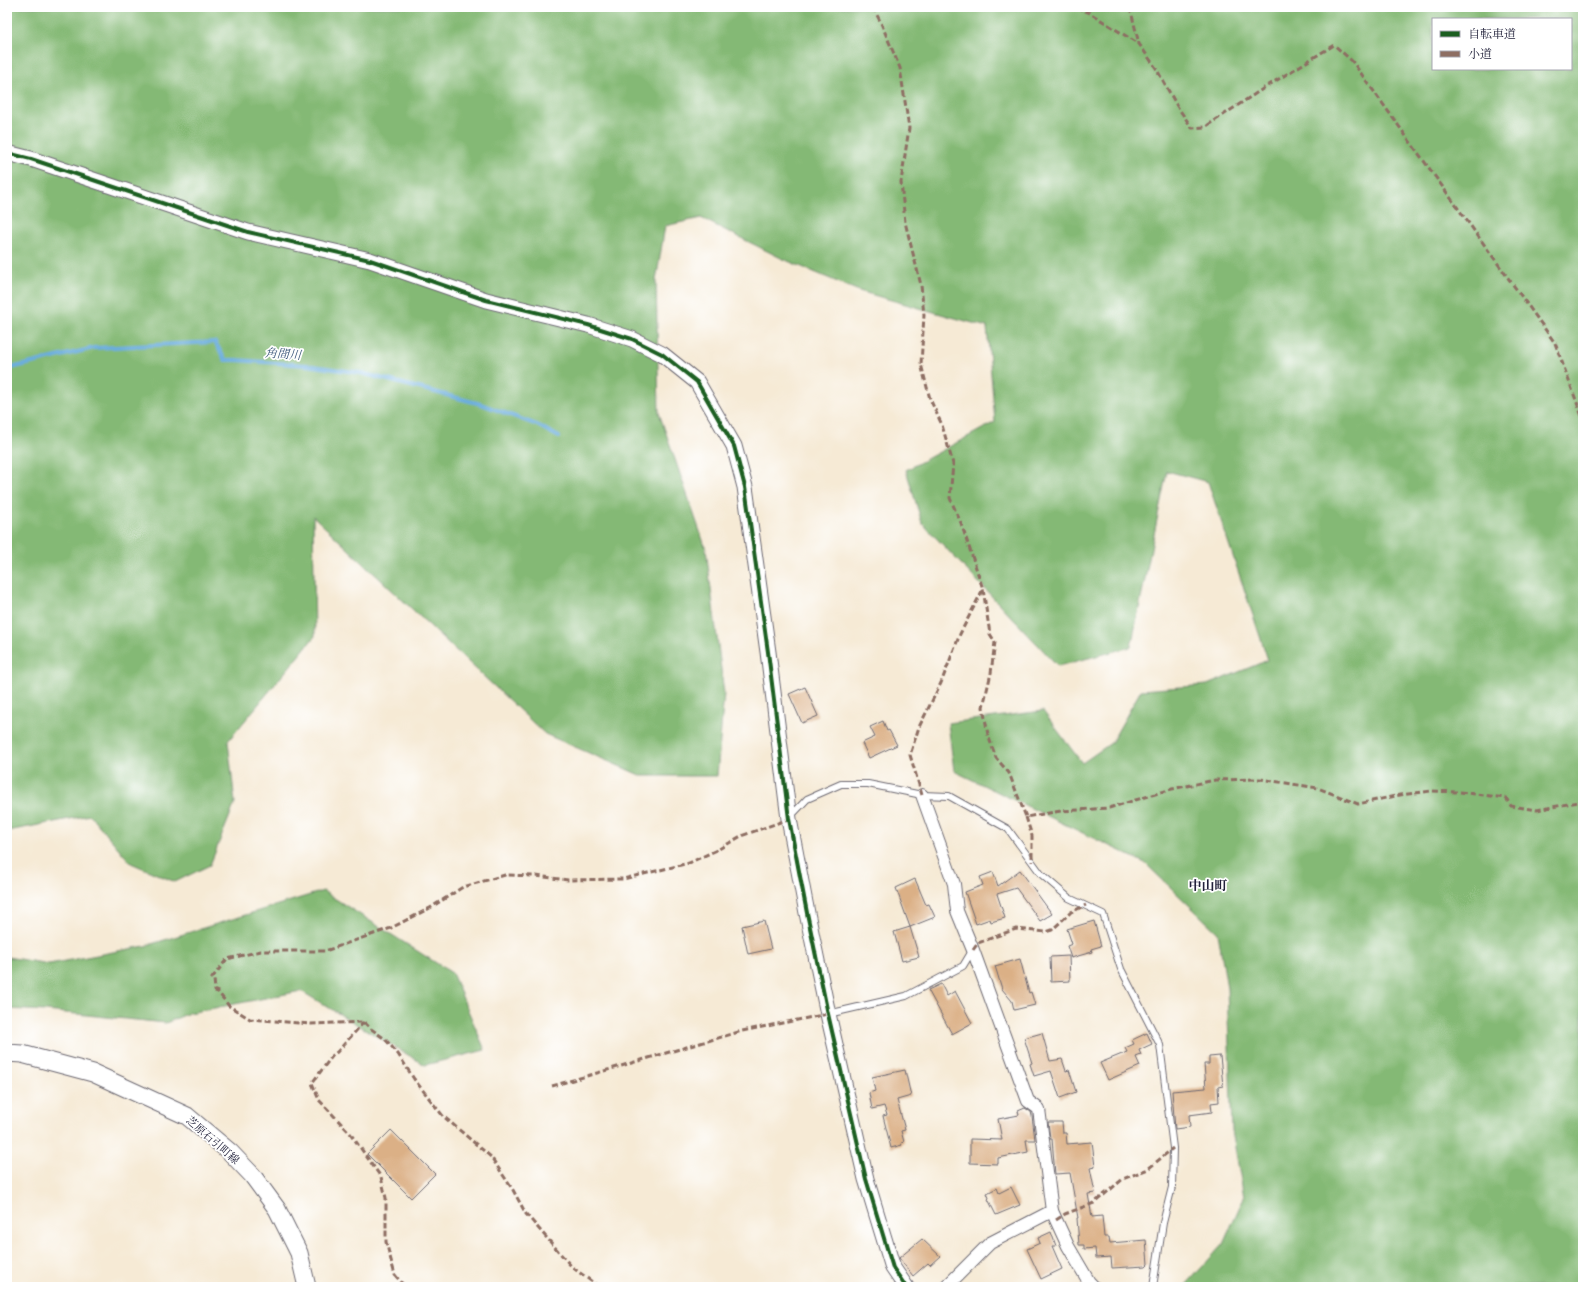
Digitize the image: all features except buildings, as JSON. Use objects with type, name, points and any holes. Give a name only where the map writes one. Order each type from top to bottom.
[{"type":"main road","name":"芝原石引町線","points":[[7,1053],[22,1054],[93,1073],[187,1116],[230,1152],[252,1175],[277,1209],[299,1253],[307,1287]]},
{"type":"street","points":[[7,153],[31,159],[248,232],[370,260],[486,300],[588,325],[624,337],[662,354],[697,382],[734,446],[745,487],[789,819],[828,1014],[866,1179],[893,1268],[906,1287]]},
{"type":"street","points":[[922,795],[954,884],[957,911],[973,950],[1028,1101],[1040,1109],[1052,1211],[1068,1246],[1089,1282],[1094,1287]]},
{"type":"street","points":[[946,1287],[990,1243],[1052,1211]]},
{"type":"lane","points":[[789,819],[807,800],[841,784],[868,784],[922,795],[949,796],[1008,829],[1041,874],[1068,898],[1103,914],[1121,969],[1160,1045],[1173,1148],[1172,1187],[1163,1223],[1153,1287]]},
{"type":"lane","points":[[828,1014],[906,996],[963,966],[973,950]]},
{"type":"green space","points":[[7,7],[1583,7],[1583,1287],[1184,1287],[1223,1244],[1244,1197],[1232,1131],[1227,988],[1218,933],[1145,863],[954,771],[948,723],[1043,711],[1082,763],[1111,743],[1141,690],[1207,685],[1268,660],[1208,482],[1167,471],[1131,647],[1058,666],[922,523],[906,470],[995,422],[987,327],[859,291],[783,259],[701,218],[665,226],[656,281],[659,413],[706,549],[724,693],[717,776],[642,776],[545,734],[313,516],[315,636],[228,741],[235,803],[210,865],[175,882],[131,863],[90,815],[8,831],[7,833]]},
{"type":"green space","points":[[323,891],[452,973],[485,1050],[425,1065],[301,991],[189,1013],[166,1023],[46,1011],[7,1009],[7,957],[49,964],[145,946]]},
{"type":"waterway","name":"角間川","points":[[7,369],[94,348],[215,342],[225,360],[306,365],[361,373],[481,404],[537,425],[559,437]]},
{"type":"marked path","points":[[873,7],[900,68],[909,128],[901,182],[905,222],[921,285],[924,315],[921,364],[930,399],[942,425],[953,464],[950,498],[961,523],[983,589],[990,634],[995,642],[991,673],[983,707],[988,735],[996,758],[1009,773],[1026,817],[1061,811],[1109,808],[1172,789],[1215,780],[1260,779],[1318,788],[1358,804],[1400,795],[1431,791],[1460,792],[1506,798],[1511,806],[1537,810],[1583,801]]},
{"type":"marked path","points":[[1040,7],[1076,8],[1088,12],[1139,44]]},
{"type":"marked path","points":[[1130,7],[1139,44],[1156,68],[1177,106],[1192,128],[1205,127],[1264,88],[1334,45],[1352,61],[1555,343],[1583,419]]},
{"type":"marked path","points":[[922,795],[910,755],[919,727],[941,683],[960,634],[983,589]]},
{"type":"marked path","points":[[1026,817],[1032,836],[1032,862]]},
{"type":"marked path","points":[[599,1287],[572,1267],[526,1214],[513,1190],[491,1157],[443,1116],[414,1079],[398,1054],[385,1039],[364,1022],[311,1024],[250,1019],[229,1006],[218,992],[215,991],[214,979],[212,978],[227,959],[261,951],[325,951],[391,928],[430,908],[463,887],[505,875],[536,876],[568,880],[623,879],[689,863],[719,849],[741,836],[789,819]]},
{"type":"marked path","points":[[973,950],[978,943],[1016,929],[1046,932],[1052,930],[1071,912],[1086,905]]},
{"type":"marked path","points":[[552,1086],[742,1031],[828,1014]]},
{"type":"marked path","points":[[364,1022],[333,1055],[312,1083],[319,1100],[350,1133],[381,1177],[386,1198],[386,1242],[395,1275],[405,1287]]},
{"type":"marked path","points":[[1056,1220],[1065,1214],[1094,1203],[1123,1179],[1148,1169],[1173,1148]]},
{"type":"cycle path","points":[[7,153],[31,159],[248,232],[370,260],[486,300],[588,325],[632,339],[662,354],[697,382],[734,446],[745,487],[789,819],[807,913],[828,1014],[866,1179],[893,1268],[906,1287]]},
{"type":"district","name":"中山町","points":[[1208,885]]}]
